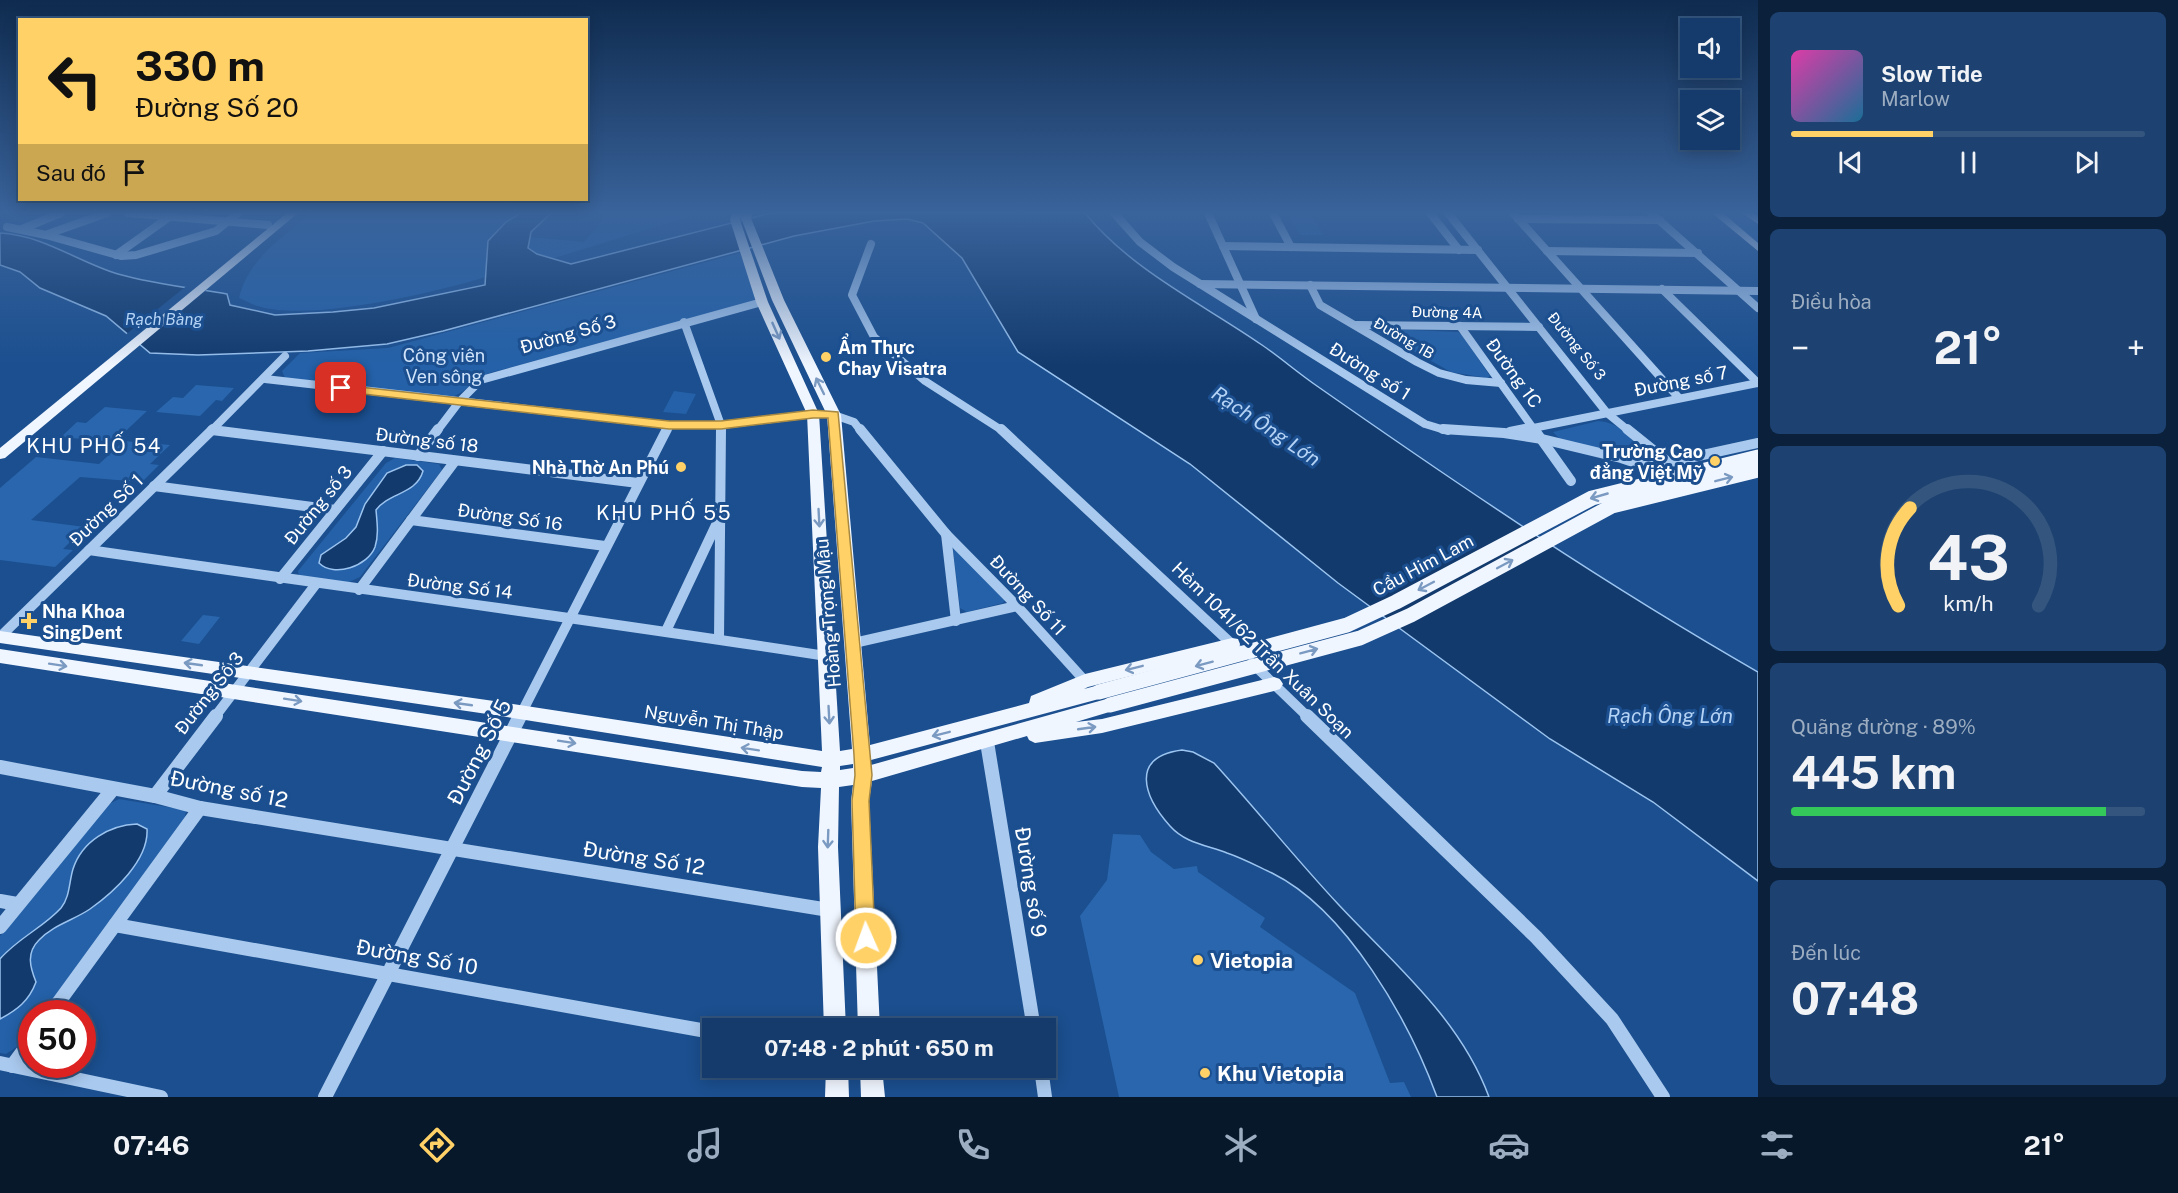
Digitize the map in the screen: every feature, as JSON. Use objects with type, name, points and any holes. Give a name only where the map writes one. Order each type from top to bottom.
[{"type":"main road","points":[[0,454],[94,372],[227,264]]},
{"type":"main road","name":"Hoàng Trọng Mậu","points":[[755,264],[762,302],[813,414],[831,760],[828,847],[835,1018]]},
{"type":"main road","name":"Hoàng Trọng Mậu","points":[[758,264],[834,415],[862,755],[863,775],[860,801],[869,1018]]},
{"type":"main road","points":[[0,442],[94,372]]},
{"type":"main road","points":[[813,414],[834,415]]},
{"type":"main road","name":"Cầu Him Lam","points":[[1105,699],[1347,625],[1396,602],[1592,498],[1758,457]]},
{"type":"main road","name":"Cầu Him Lam","points":[[1105,699],[1360,638],[1411,615],[1612,506],[1758,470]]},
{"type":"main road","points":[[822,557],[847,558]]},
{"type":"main road","points":[[0,637],[250,672]]},
{"type":"main road","points":[[981,724],[1085,681],[1232,644]]},
{"type":"main road","points":[[0,656],[802,779],[831,780],[863,775],[987,742],[1105,699]]},
{"type":"main road","name":"Nguyễn Thị Thập","points":[[250,672],[831,760],[862,755],[981,724],[1105,699]]},
{"type":"main road","points":[[987,742],[1102,726],[1274,684]]},
{"type":"main road","points":[[837,1078],[837,1097]]},
{"type":"main road","points":[[872,1078],[873,1097]]},
{"type":"street","name":"Hẻm 1041/62 Trần Xuân Soạn","points":[[863,264],[852,294],[874,337],[925,381],[998,426],[1232,644],[1536,936],[1612,1019],[1663,1097]]},
{"type":"street","name":"Đường số 1","points":[[1171,264],[1256,320],[1425,424],[1450,431],[1504,433],[1542,440],[1621,458],[1648,467],[1668,462]]},
{"type":"street","points":[[1231,264],[1256,320]]},
{"type":"street","name":"Đường Số 3","points":[[1490,264],[1607,412],[1668,462]]},
{"type":"street","points":[[1559,264],[1679,398]]},
{"type":"street","points":[[1710,264],[1758,308]]},
{"type":"street","points":[[1199,284],[1758,291]]},
{"type":"street","name":"Đường 1B","points":[[1310,285],[1320,305],[1417,362],[1439,373],[1466,380],[1501,383]]},
{"type":"street","points":[[1662,289],[1758,383]]},
{"type":"street","name":"Đường Số 3","points":[[418,456],[459,402],[481,380],[762,302]]},
{"type":"street","points":[[684,322],[721,425],[719,639]]},
{"type":"street","name":"Đường 4A","points":[[1355,325],[1539,327]]},
{"type":"street","name":"Đường 1C","points":[[1460,326],[1571,481]]},
{"type":"street","name":"Đường Số 1","points":[[0,637],[265,379],[285,356]]},
{"type":"street","points":[[265,379],[669,425],[721,425],[813,414]]},
{"type":"street","name":"Đường số 7","points":[[1504,433],[1758,383]]},
{"type":"street","name":"Đường Số 11","points":[[834,415],[854,422],[946,534],[1017,606],[1085,681]]},
{"type":"street","name":"Đường Số 5","points":[[325,1097],[669,425]]},
{"type":"street","name":"Đường số 18","points":[[212,430],[639,483]]},
{"type":"street","points":[[1668,462],[1758,443]]},
{"type":"street","name":"Đường số 3","points":[[280,579],[382,452]]},
{"type":"street","points":[[359,591],[455,461]]},
{"type":"street","points":[[154,486],[335,510]]},
{"type":"street","name":"Đường Số 16","points":[[411,520],[606,546]]},
{"type":"street","points":[[666,631],[719,520]]},
{"type":"street","points":[[946,534],[956,621]]},
{"type":"street","name":"Đường Số 14","points":[[89,550],[359,591],[666,631],[826,656]]},
{"type":"street","name":"Đường Số 3","points":[[155,796],[316,584]]},
{"type":"street","points":[[854,643],[1017,606]]},
{"type":"street","name":"Đường số 9","points":[[987,742],[1032,1018]]},
{"type":"street","name":"Đường số 12","points":[[0,767],[155,796],[200,808],[451,849]]},
{"type":"street","points":[[0,927],[113,789]]},
{"type":"street","points":[[60,1000],[200,808]]},
{"type":"street","name":"Đường Số 12","points":[[451,849],[830,910]]},
{"type":"street","points":[[0,901],[17,904]]},
{"type":"street","name":"Đường Số 10","points":[[115,925],[702,1030]]},
{"type":"street","points":[[6,1065],[18,1053]]},
{"type":"street","points":[[6,1065],[161,1097]]},
{"type":"street","points":[[1042,1078],[1045,1097]]},
{"type":"green space","points":[[255,264],[488,264],[486,277],[436,290],[373,303],[311,310],[261,307],[239,298]]},
{"type":"green space","name":"Công viên Ven sông","points":[[699,264],[744,264],[757,296],[752,303],[489,373],[452,397],[285,378],[282,371],[300,353],[388,348]]},
{"type":"green space","points":[[1386,329],[1458,332],[1490,376],[1487,378],[1451,372],[1377,331]]},
{"type":"green space","points":[[674,391],[696,394],[686,414],[663,412]]},
{"type":"green space","points":[[1598,421],[1621,429],[1654,456],[1654,459],[1647,460],[1560,439],[1553,432]]},
{"type":"green space","points":[[395,458],[439,464],[442,470],[360,577],[347,583],[299,576],[298,571],[386,463]]},
{"type":"green space","points":[[955,549],[1005,600],[1003,603],[967,612],[960,608],[953,550]]},
{"type":"green space","points":[[119,799],[186,810],[184,823],[53,1000],[18,1000],[18,1046],[6,1054],[0,1053],[0,936],[103,807]]},
{"type":"water","name":"Rạch Ông Lớn","points":[[0,264],[92,264],[118,274],[158,283],[227,294],[230,305],[275,315],[374,308],[485,285],[486,264],[690,264],[387,344],[308,351],[198,355],[150,353],[106,316],[40,288],[20,272]]},
{"type":"water","name":"Rạch Ông Lớn","points":[[966,264],[1140,264],[1262,345],[1425,461],[1534,534],[1645,605],[1758,672],[1758,881],[1653,802],[1550,739],[1338,583],[1190,464],[1018,352]]},
{"type":"water","points":[[406,465],[417,465],[423,471],[420,479],[415,485],[381,504],[376,510],[377,538],[371,554],[358,564],[341,570],[333,570],[319,563],[321,555],[346,538],[356,527],[365,504],[387,473]]},
{"type":"water","points":[[1182,750],[1193,752],[1214,763],[1322,887],[1424,993],[1461,1042],[1489,1097],[1437,1097],[1410,1035],[1372,970],[1350,940],[1299,890],[1272,873],[1233,855],[1189,840],[1170,826],[1153,803],[1146,780],[1148,769],[1154,761],[1165,754]]},
{"type":"water","points":[[137,824],[147,829],[146,841],[136,863],[119,884],[99,902],[84,913],[51,930],[39,940],[31,955],[31,966],[36,982],[33,989],[26,1000],[18,1000],[18,1007],[0,1019],[0,959],[61,908],[66,899],[73,869],[83,850],[98,836],[127,825]]},
{"type":"pier","points":[[189,284],[209,288],[136,347],[124,336]]},
{"type":"building","points":[[196,385],[234,388],[222,401],[216,400],[200,416],[156,412],[173,397],[183,398]]},
{"type":"building","points":[[105,407],[147,411],[114,442],[61,437],[77,422],[86,423]]},
{"type":"building","points":[[124,441],[170,445],[150,464],[159,465],[142,482],[80,477],[31,520],[85,527],[63,549],[73,550],[55,567],[0,560],[0,488],[36,457],[99,464]]},
{"type":"building","points":[[203,615],[220,617],[199,644],[181,641]]},
{"type":"building","name":"Vietopia","points":[[1113,834],[1140,835],[1151,852],[1174,869],[1197,866],[1198,872],[1265,918],[1260,927],[1355,993],[1390,1083],[1404,1082],[1411,1097],[1119,1097],[1080,916],[1107,880]]},
{"type":"place","name":"Ẩm Thực Chay Visatra","points":[[826,357]]},
{"type":"place","name":"Trường Cao đẳng Việt Mỹ","points":[[1715,461]]},
{"type":"place","name":"Nhà Thờ An Phú","points":[[681,467]]},
{"type":"place","name":"Nha Khoa SingDent","points":[[29,621]]},
{"type":"place","name":"Vietopia","points":[[1198,960]]},
{"type":"place","name":"Khu Vietopia","points":[[1205,1073]]},
{"type":"district","name":"KHU PHỐ 54","points":[[94,446]]},
{"type":"district","name":"KHU PHỐ 55","points":[[664,513]]},
{"type":"route","points":[[341,388],[669,425],[721,425],[813,414],[834,415],[862,755],[863,775],[860,801],[866,938]]},
{"type":"water label","name":"Rạch Bàng","points":[[164,319]]}]
